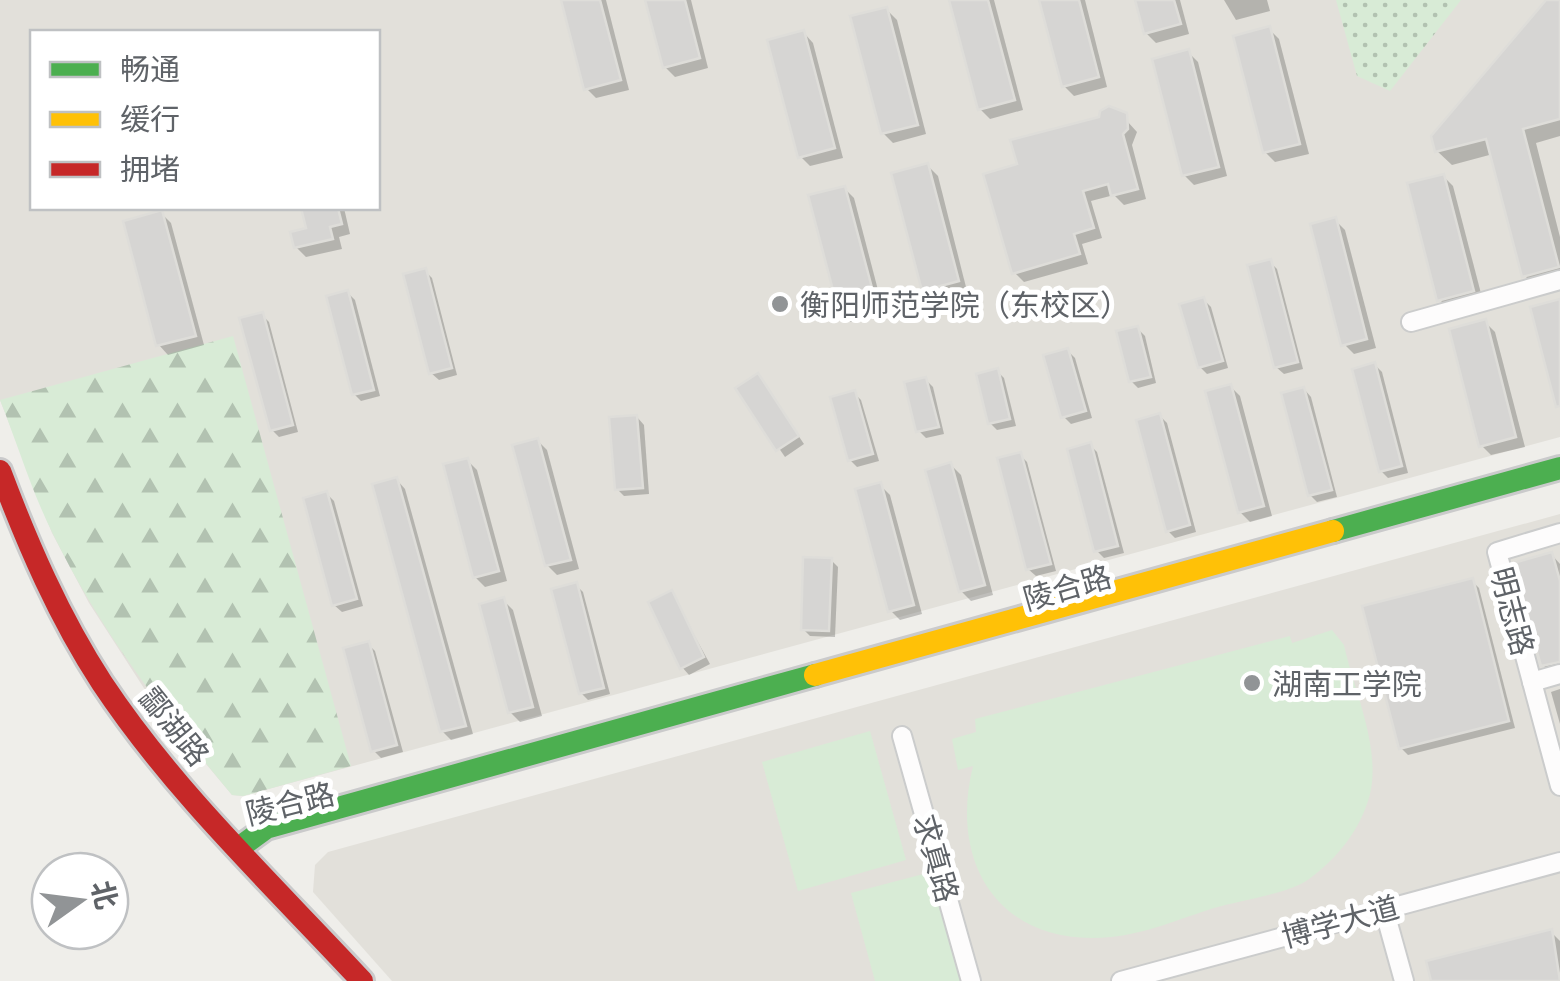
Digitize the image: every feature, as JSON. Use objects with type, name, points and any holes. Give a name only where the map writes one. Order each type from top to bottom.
[{"type":"street","points":[[1410,322],[1560,280]]},
{"type":"street","name":"陵合路","points":[[240,847],[266,828],[1560,468]]},
{"type":"street","name":"酃湖路","points":[[0,471],[36,562],[100,679],[146,744],[362,981]]},
{"type":"street","name":"陵合路","points":[[240,847],[1560,480]]},
{"type":"street","name":"明志路","points":[[1560,533],[1496,552],[1560,786]]},
{"type":"street","points":[[1532,682],[1560,674]]},
{"type":"street","name":"求真路","points":[[902,736],[972,981]]},
{"type":"street","name":"博学大道","points":[[1121,981],[1560,862]]},
{"type":"street","points":[[1384,909],[1404,981]]},
{"type":"shaded area","name":"衡阳师范学院（东校区）","points":[[0,0],[1560,0],[1560,437],[243,796],[232,795],[149,696],[89,603],[52,533],[0,400]]},
{"type":"shaded area","name":"湖南工学院","points":[[1560,514],[1560,981],[392,981],[313,892],[315,865],[328,852]]},
{"type":"green space","points":[[1336,0],[1461,0],[1390,91],[1357,76]]},
{"type":"green space","points":[[233,336],[351,766],[243,796],[232,795],[182,733],[92,605],[46,520],[0,400]]},
{"type":"green space","points":[[1332,630],[1344,645],[1365,719],[1372,776],[1366,807],[1354,831],[1330,862],[1309,879],[1278,892],[1111,937],[1073,937],[1040,929],[1013,914],[992,893],[977,867],[969,836],[967,803],[973,766],[958,770],[952,739],[976,732],[975,719],[1290,636],[1292,643]]},
{"type":"green space","points":[[870,731],[906,860],[798,891],[762,762]]},
{"type":"green space","points":[[931,872],[961,981],[875,981],[851,893]]},
{"type":"building","points":[[561,0],[600,0],[621,80],[584,90]]},
{"type":"building","points":[[645,0],[685,0],[700,58],[663,68]]},
{"type":"building","points":[[949,0],[988,0],[1015,100],[978,110]]},
{"type":"building","points":[[1039,0],[1079,0],[1099,77],[1062,87]]},
{"type":"building","points":[[1135,0],[1174,0],[1181,24],[1144,34]]},
{"type":"building","points":[[1546,0],[1560,0],[1560,119],[1523,129],[1559,267],[1522,277],[1486,139],[1435,152],[1431,136]]},
{"type":"building","points":[[887,7],[918,125],[881,134],[850,16]]},
{"type":"building","points":[[1270,26],[1300,144],[1263,153],[1233,36]]},
{"type":"building","points":[[804,30],[835,148],[798,158],[767,40]]},
{"type":"building","points":[[1189,49],[1219,167],[1182,176],[1152,59]]},
{"type":"building","points":[[1109,106],[1127,113],[1128,129],[1123,134],[1138,189],[1111,196],[1108,184],[1083,191],[1094,228],[1074,234],[1080,254],[1012,274],[983,174],[1017,164],[1010,140],[1099,117],[1100,111]]},
{"type":"building","points":[[928,163],[959,281],[922,291],[891,173]]},
{"type":"building","points":[[1444,174],[1474,291],[1437,301],[1407,183]]},
{"type":"building","points":[[845,186],[876,303],[839,313],[808,195]]},
{"type":"building","points":[[162,210],[196,336],[156,346],[123,221]]},
{"type":"building","points":[[302,210],[338,210],[342,224],[330,227],[333,239],[294,248],[290,232],[306,228]]},
{"type":"building","points":[[1336,217],[1367,339],[1341,346],[1310,224]]},
{"type":"building","points":[[1271,259],[1298,362],[1274,368],[1247,265]]},
{"type":"building","points":[[426,268],[452,368],[429,374],[403,274]]},
{"type":"building","points":[[348,290],[374,390],[352,395],[326,296]]},
{"type":"building","points":[[1204,297],[1223,361],[1198,368],[1179,304]]},
{"type":"building","points":[[1560,299],[1560,406],[1556,407],[1530,307]]},
{"type":"building","points":[[263,312],[293,425],[270,431],[239,318]]},
{"type":"building","points":[[1486,319],[1516,437],[1479,447],[1449,329]]},
{"type":"building","points":[[1138,326],[1151,377],[1129,382],[1116,331]]},
{"type":"building","points":[[1068,348],[1086,411],[1061,418],[1043,355]]},
{"type":"building","points":[[1375,362],[1402,466],[1379,472],[1352,369]]},
{"type":"building","points":[[998,368],[1010,419],[988,424],[976,374]]},
{"type":"building","points":[[758,373],[799,436],[776,451],[735,388]]},
{"type":"building","points":[[926,377],[939,427],[916,432],[904,382]]},
{"type":"building","points":[[1231,384],[1264,506],[1238,513],[1205,391]]},
{"type":"building","points":[[1304,387],[1332,490],[1308,496],[1281,393]]},
{"type":"building","points":[[855,390],[873,454],[848,461],[830,397]]},
{"type":"building","points":[[1160,413],[1190,525],[1166,532],[1136,420]]},
{"type":"building","points":[[637,415],[643,488],[615,490],[609,417]]},
{"type":"building","points":[[538,438],[571,560],[545,566],[512,445]]},
{"type":"building","points":[[1091,442],[1118,546],[1094,552],[1067,449]]},
{"type":"building","points":[[1021,452],[1051,564],[1026,570],[997,458]]},
{"type":"building","points":[[468,458],[499,571],[473,578],[443,464]]},
{"type":"building","points":[[951,462],[985,585],[959,592],[925,470]]},
{"type":"building","points":[[397,477],[466,726],[440,732],[372,484]]},
{"type":"building","points":[[881,482],[914,605],[888,612],[855,489]]},
{"type":"building","points":[[327,491],[357,599],[332,606],[303,498]]},
{"type":"building","points":[[1552,552],[1560,581],[1560,662],[1541,666],[1513,563]]},
{"type":"building","points":[[803,557],[832,558],[829,631],[801,630]]},
{"type":"building","points":[[1473,578],[1509,721],[1399,749],[1362,606]]},
{"type":"building","points":[[577,582],[604,688],[579,694],[551,589]]},
{"type":"building","points":[[672,590],[704,657],[680,669],[648,602]]},
{"type":"building","points":[[504,597],[533,707],[508,713],[479,604]]},
{"type":"building","points":[[369,641],[397,745],[371,752],[343,648]]},
{"type":"building","points":[[1552,929],[1560,981],[1431,981],[1426,961]]},
{"type":"traffic: fast","points":[[1333,531],[1560,468]]},
{"type":"traffic: fast","points":[[240,847],[266,828],[815,675]]},
{"type":"traffic: slow","points":[[815,675],[1333,531]]},
{"type":"traffic: jam","points":[[0,471],[58,606],[86,658],[130,723],[226,837],[362,981]]},
{"type":"place","name":"衡阳师范学院（东校区）","points":[[780,304]]},
{"type":"place","name":"湖南工学院","points":[[1252,683]]}]
